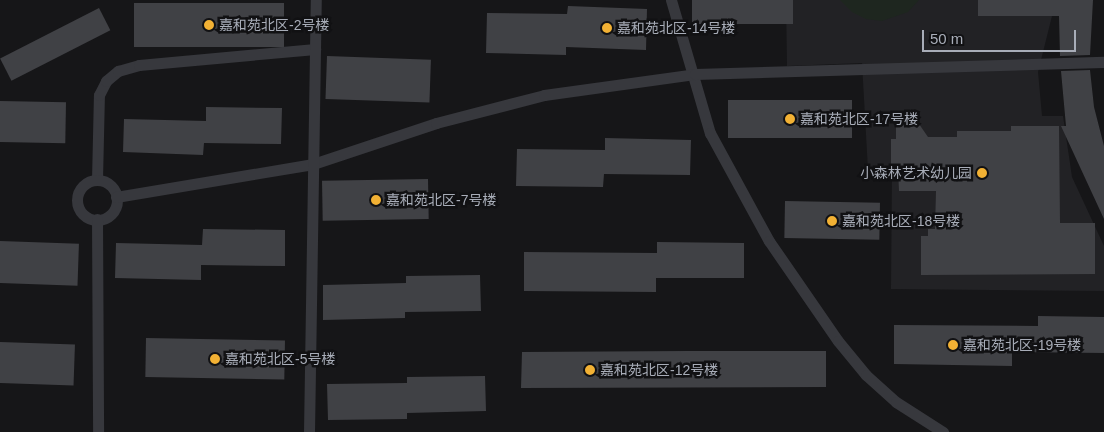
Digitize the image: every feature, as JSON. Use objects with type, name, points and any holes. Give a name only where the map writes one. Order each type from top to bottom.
[{"type":"lane","points":[[309,432],[316,0]]},
{"type":"lane","points":[[671,0],[695,74],[710,133],[739,191],[838,341],[866,375],[896,402],[943,432]]},
{"type":"lane","points":[[97,180],[99,95],[106,81],[118,71],[139,65],[315,49]]},
{"type":"lane","points":[[116,197],[313,164],[436,123],[544,94],[695,74],[1104,62]]},
{"type":"lane","points":[[97,180],[111,186],[116,197],[110,214],[96,219],[81,212],[77,199],[82,186],[97,180]]},
{"type":"lane","points":[[96,219],[98,432]]},
{"type":"shaded area","name":"小森林艺术幼儿园","points":[[786,0],[1056,0],[1038,72],[1042,116],[1063,116],[1072,177],[1104,246],[1104,291],[891,289],[892,169],[868,170],[862,63],[787,66]]},
{"type":"shaded area","points":[[840,0],[919,0],[908,12],[882,21],[866,19],[852,12]]},
{"type":"building","points":[[692,0],[793,0],[793,24],[692,24]]},
{"type":"building","points":[[978,0],[1093,0],[1090,55],[1060,56],[1059,16],[978,16]]},
{"type":"building","name":"嘉和苑北区-2号楼","points":[[134,3],[284,3],[284,47],[134,47]]},
{"type":"building","points":[[568,6],[647,9],[646,50],[566,47],[566,55],[486,53],[487,13],[567,14]]},
{"type":"building","points":[[99,8],[110,30],[11,81],[0,58]]},
{"type":"building","points":[[327,56],[431,60],[429,103],[325,99]]},
{"type":"building","points":[[1090,70],[1094,107],[1104,146],[1104,219],[1061,126],[1066,126],[1061,71]]},
{"type":"building","name":"嘉和苑北区-17号楼","points":[[728,100],[852,100],[852,138],[728,138]]},
{"type":"building","points":[[0,101],[66,102],[65,143],[0,142]]},
{"type":"building","points":[[206,107],[282,108],[281,144],[204,143],[203,155],[123,152],[124,119],[206,121]]},
{"type":"building","points":[[896,124],[919,124],[928,137],[957,137],[957,131],[1011,131],[1011,126],[1059,126],[1060,223],[1095,223],[1095,274],[921,275],[921,236],[928,236],[928,229],[935,229],[936,191],[899,191],[898,168],[891,168],[891,139],[896,139]]},
{"type":"building","points":[[605,138],[691,140],[690,175],[604,174],[603,187],[516,186],[517,149],[605,150]]},
{"type":"building","name":"嘉和苑北区-7号楼","points":[[428,179],[429,219],[323,221],[322,181]]},
{"type":"building","name":"嘉和苑北区-18号楼","points":[[785,201],[880,203],[879,240],[784,238]]},
{"type":"building","points":[[203,229],[285,230],[285,266],[201,265],[201,280],[115,278],[116,243],[202,245]]},
{"type":"building","points":[[0,241],[79,244],[77,286],[0,283]]},
{"type":"building","points":[[657,242],[744,243],[744,278],[656,278],[656,292],[524,291],[524,252],[657,253]]},
{"type":"building","points":[[480,275],[481,311],[405,312],[405,318],[323,320],[323,285],[406,283],[406,276]]},
{"type":"building","name":"嘉和苑北区-19号楼","points":[[1038,316],[1104,317],[1104,353],[1012,352],[1012,366],[894,364],[894,325],[1038,326]]},
{"type":"building","name":"嘉和苑北区-5号楼","points":[[146,338],[285,340],[284,379],[145,377]]},
{"type":"building","points":[[0,342],[75,345],[74,386],[0,383]]},
{"type":"building","points":[[826,351],[826,387],[521,388],[522,352]]},
{"type":"building","points":[[485,376],[486,411],[407,413],[407,419],[328,420],[327,384],[407,383],[407,377]]},
{"type":"place","name":"嘉和苑北区-2号楼","points":[[209,25]]},
{"type":"place","name":"嘉和苑北区-14号楼","points":[[607,28]]},
{"type":"place","name":"嘉和苑北区-17号楼","points":[[790,119]]},
{"type":"place","name":"小森林艺术幼儿园","points":[[982,173]]},
{"type":"place","name":"嘉和苑北区-7号楼","points":[[376,200]]},
{"type":"place","name":"嘉和苑北区-18号楼","points":[[832,221]]},
{"type":"place","name":"嘉和苑北区-19号楼","points":[[953,345]]},
{"type":"place","name":"嘉和苑北区-5号楼","points":[[215,359]]},
{"type":"place","name":"嘉和苑北区-12号楼","points":[[590,370]]}]
